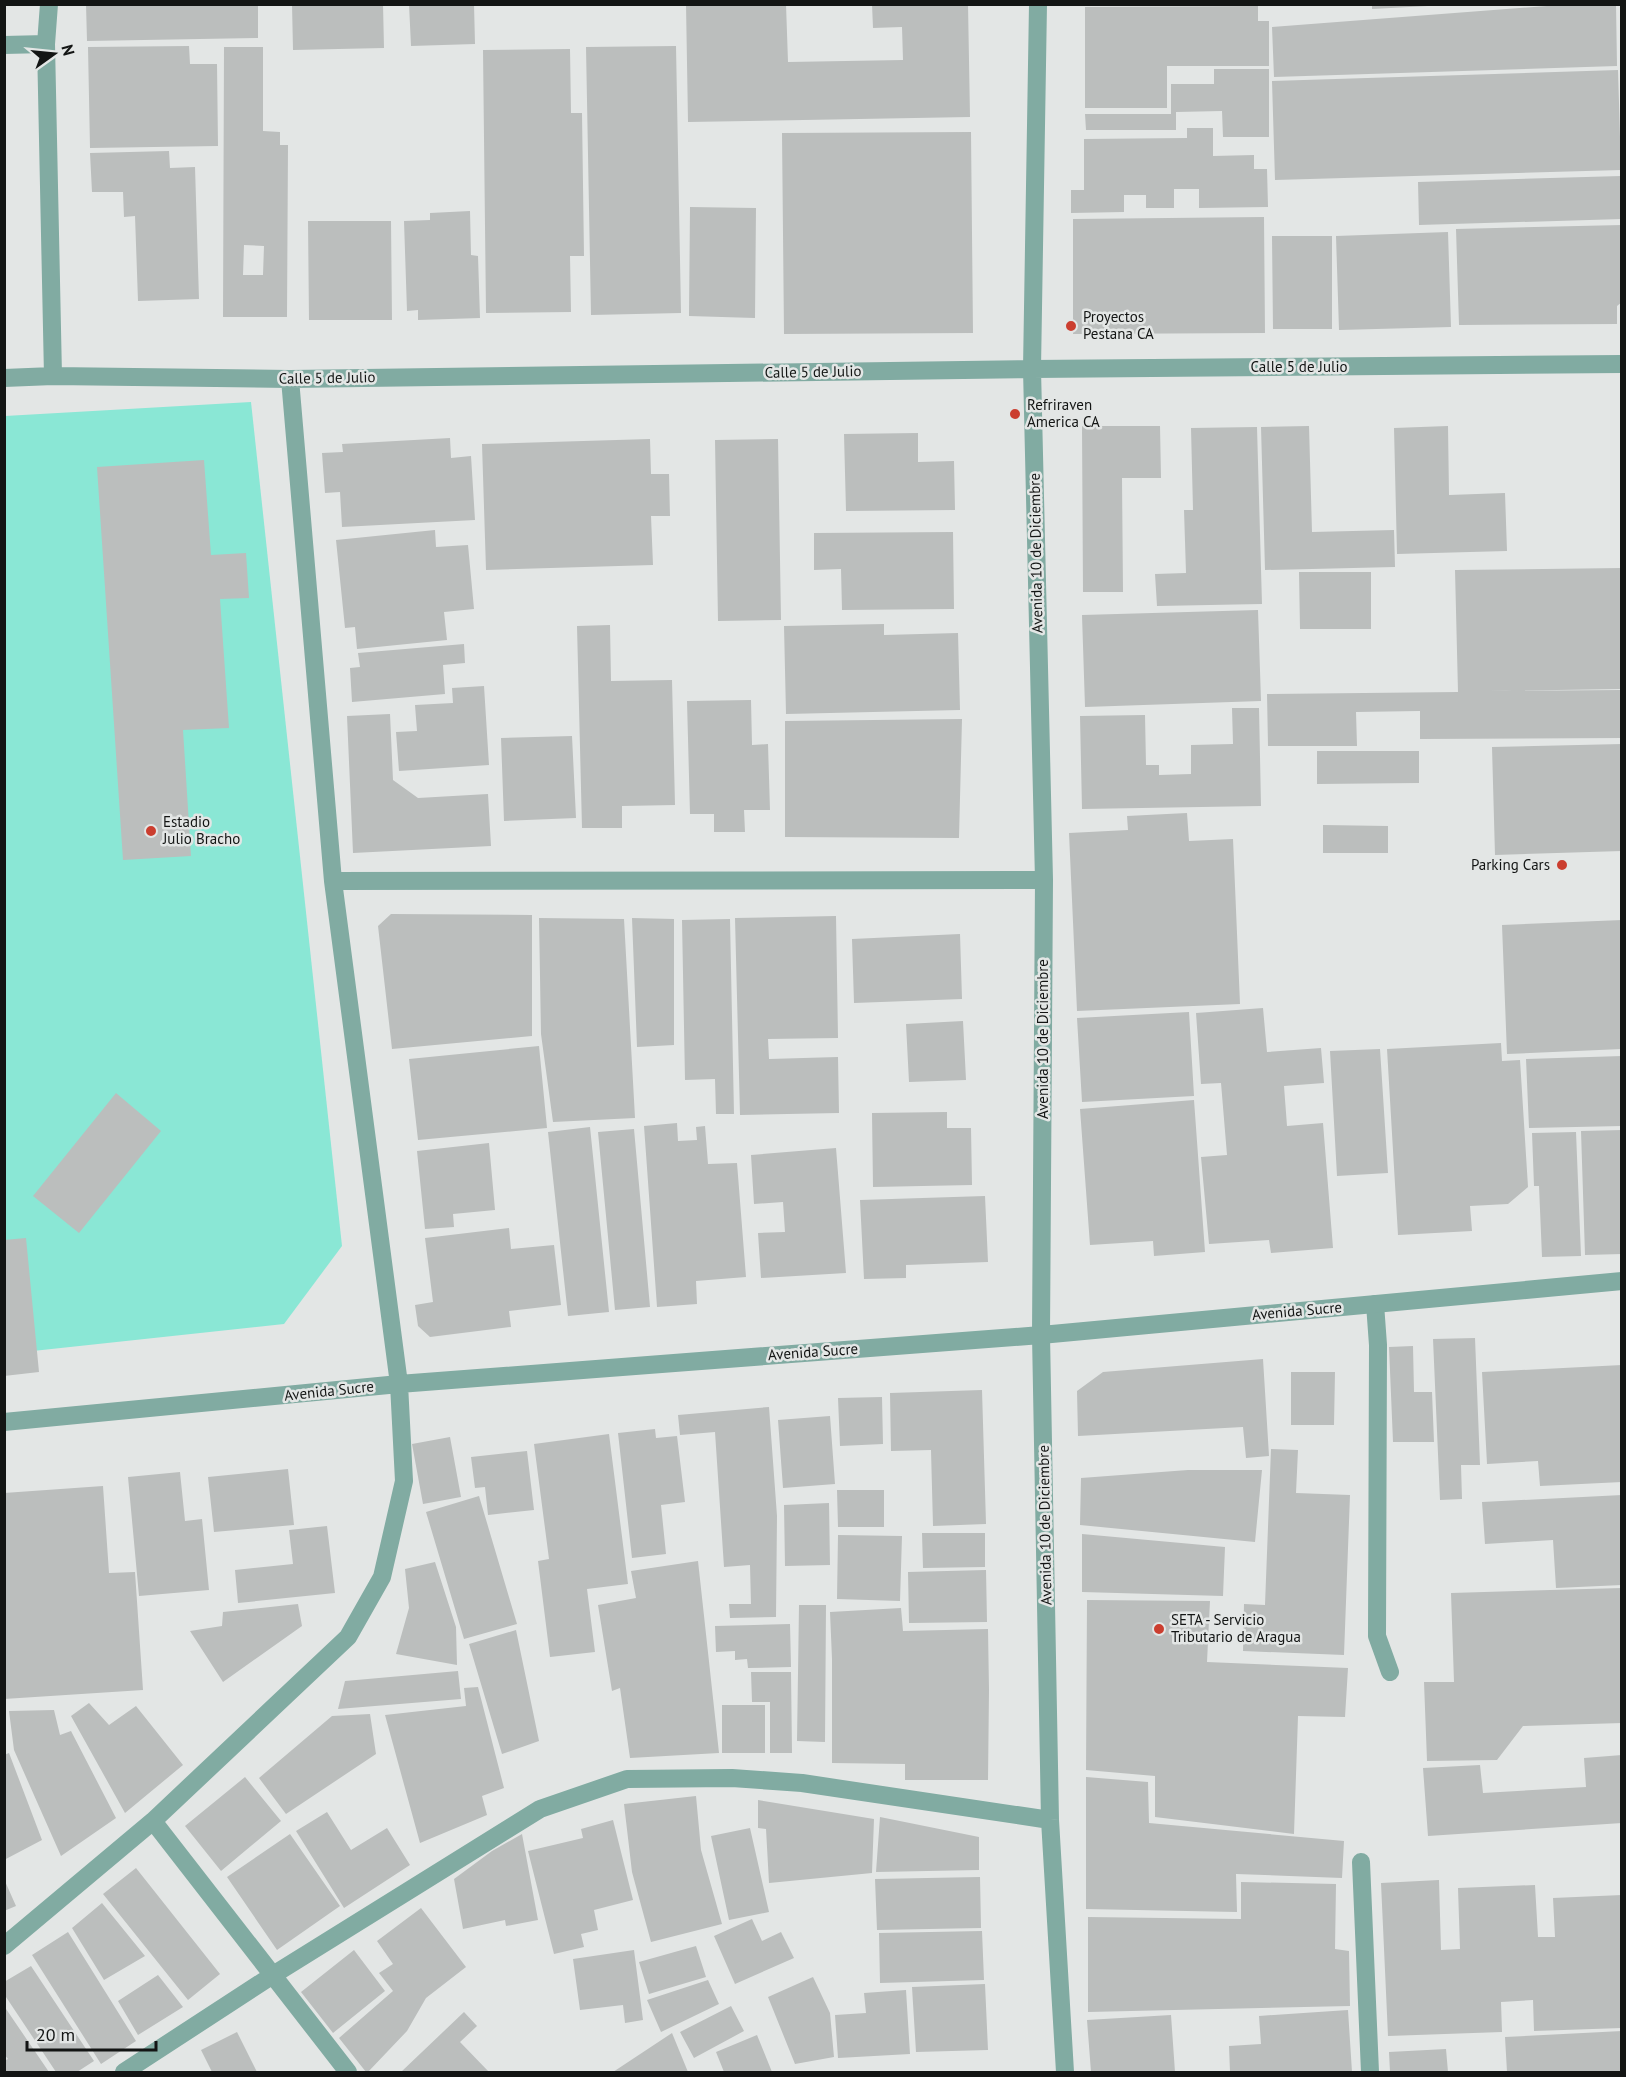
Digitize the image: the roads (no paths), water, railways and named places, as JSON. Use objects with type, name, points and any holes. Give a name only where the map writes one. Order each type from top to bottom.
[{"type":"street","points":[[49,4],[46,44],[53,376]]},
{"type":"street","name":"Avenida 10 de Diciembre","points":[[1038,4],[1032,369],[1044,880],[1041,1335],[1050,1820],[1065,2073]]},
{"type":"street","points":[[4,45],[46,44]]},
{"type":"street","name":"Calle 5 de Julio","points":[[4,378],[53,376],[290,379],[1622,364]]},
{"type":"street","points":[[4,1946],[153,1821],[348,1637],[382,1577],[404,1481],[399,1384],[333,881],[290,379]]},
{"type":"street","points":[[333,881],[1044,880]]},
{"type":"street","name":"Avenida Sucre","points":[[4,1422],[399,1384],[1041,1335],[1622,1281]]},
{"type":"street","points":[[1375,1304],[1378,1345],[1377,1636],[1390,1672]]},
{"type":"street","points":[[124,2073],[273,1975],[540,1809],[627,1779],[732,1778],[802,1783],[1050,1820]]},
{"type":"street","points":[[153,1821],[348,2073]]},
{"type":"street","points":[[1362,1862],[1370,2073]]},
{"type":"place","name":"Proyectos Pestana CA","points":[[1071,326]]},
{"type":"place","name":"Refriraven America CA","points":[[1015,414]]},
{"type":"place","name":"Estadio Julio Bracho","points":[[151,831]]},
{"type":"place","name":"Parking Cars","points":[[1562,865]]},
{"type":"place","name":"SETA - Servicio Tributario de Aragua","points":[[1159,1629]]}]
